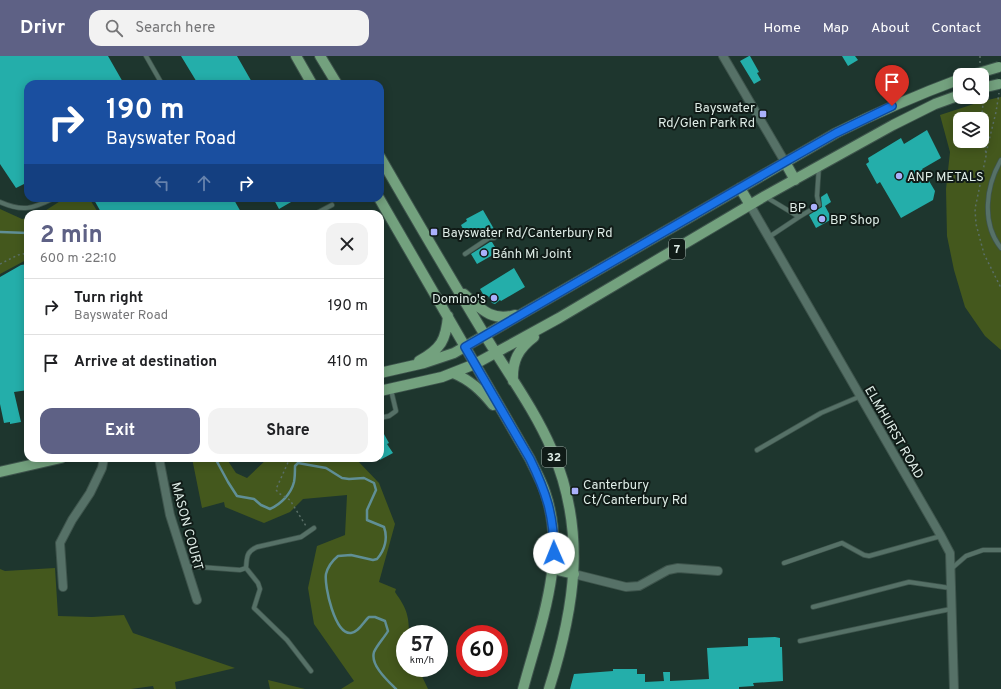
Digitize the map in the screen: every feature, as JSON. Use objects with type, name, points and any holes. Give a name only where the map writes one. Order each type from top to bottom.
[{"type":"main road","points":[[296,56],[310,80]]},
{"type":"main road","points":[[320,56],[335,80]]},
{"type":"main road","points":[[989,70],[1000,67]]},
{"type":"main road","name":"7","points":[[384,372],[454,353],[836,133],[924,92],[953,82]]},
{"type":"main road","points":[[989,88],[1000,87]]},
{"type":"main road","name":"7","points":[[384,390],[453,373],[475,364],[559,318],[819,166],[893,125],[935,104],[953,98]]},
{"type":"main road","points":[[785,162],[795,180]]},
{"type":"main road","name":"32","points":[[384,167],[543,431],[552,450],[562,479],[572,527],[574,574],[569,614],[549,689]]},
{"type":"main road","points":[[740,188],[750,205]]},
{"type":"main road","name":"32","points":[[382,202],[530,459],[539,477],[547,499],[554,536],[553,569],[548,595],[523,689]]},
{"type":"main road","points":[[456,287],[477,306],[493,316],[501,318],[523,314]]},
{"type":"main road","points":[[406,367],[423,358],[440,344],[446,336],[448,316]]},
{"type":"main road","points":[[514,381],[514,363],[519,351],[526,342],[559,318]]},
{"type":"main road","points":[[453,373],[468,380],[477,387],[512,428]]},
{"type":"main road","points":[[0,472],[44,462]]},
{"type":"main road","points":[[553,569],[574,574]]},
{"type":"street","points":[[723,56],[785,162]]},
{"type":"street","name":"ELMHURST ROAD","points":[[750,205],[942,536],[950,553],[949,570],[954,689]]},
{"type":"street","points":[[63,588],[60,544],[72,520],[90,493],[102,468],[103,462]]},
{"type":"street","name":"MASON COURT","points":[[160,462],[170,515],[197,600]]},
{"type":"street","points":[[574,574],[626,587],[639,586],[668,570],[678,568],[718,571]]},
{"type":"lane","points":[[146,56],[160,80]]},
{"type":"lane","points":[[1001,160],[994,172],[989,188],[988,200],[988,216],[992,230],[1001,248]]},
{"type":"lane","points":[[769,237],[819,205],[816,196],[819,166]]},
{"type":"lane","points":[[766,196],[799,217]]},
{"type":"lane","points":[[0,202],[11,207],[24,209],[46,202]]},
{"type":"lane","points":[[323,210],[332,205]]},
{"type":"lane","points":[[465,254],[489,238],[494,238]]},
{"type":"lane","points":[[384,417],[389,416],[396,411],[391,389]]},
{"type":"lane","points":[[757,450],[821,413],[861,396]]},
{"type":"lane","points":[[311,671],[287,640],[254,608],[254,604],[260,589],[258,583],[246,568],[248,554],[251,550],[257,547],[301,537],[314,528]]},
{"type":"lane","points":[[784,563],[842,543],[864,555],[869,556],[942,536]]},
{"type":"lane","points":[[949,570],[966,556],[983,550],[1001,550]]},
{"type":"lane","points":[[186,566],[240,570],[246,568]]},
{"type":"lane","points":[[813,607],[909,582],[950,588]]},
{"type":"lane","points":[[800,641],[931,612],[951,609]]},
{"type":"path","points":[[986,156],[1000,87]]},
{"type":"path","points":[[0,264],[24,254]]},
{"type":"path","points":[[288,462],[276,490],[290,500],[302,522],[309,531]]},
{"type":"green space","points":[[1001,97],[1001,350],[985,336],[965,307],[954,270],[947,236],[946,189],[950,152],[940,115],[974,104],[989,104],[989,100]]},
{"type":"green space","points":[[59,202],[92,202],[96,210],[46,210]]},
{"type":"green space","points":[[0,209],[24,219],[24,261],[0,274]]},
{"type":"green space","points":[[193,462],[229,462],[236,473],[247,478],[264,462],[359,462],[379,483],[395,524],[379,582],[396,589],[395,592],[402,602],[408,621],[408,625],[396,625],[396,677],[422,677],[428,689],[341,689],[354,681],[314,624],[308,588],[317,546],[345,535],[347,495],[303,499],[290,512],[264,523],[225,507],[224,502],[202,508]]},
{"type":"green space","points":[[55,568],[58,616],[92,617],[124,615],[133,633],[235,668],[175,682],[176,689],[154,689],[153,686],[131,689],[0,689],[0,569],[5,571]]},
{"type":"green space","points":[[268,680],[305,689],[270,689]]},
{"type":"building","points":[[0,56],[108,56],[122,80],[24,80],[24,184],[16,188],[0,164]]},
{"type":"building","points":[[181,56],[237,56],[251,80],[196,80]]},
{"type":"building","points":[[749,56],[759,72],[757,73],[761,80],[754,84],[740,61]]},
{"type":"building","points":[[842,56],[855,56],[858,60],[848,66]]},
{"type":"building","name":"ANP METALS","points":[[927,130],[941,158],[922,169],[935,191],[933,200],[901,218],[880,182],[877,184],[866,164],[869,162],[868,158],[901,138],[904,144]]},
{"type":"building","points":[[827,193],[831,202],[825,206],[832,219],[816,228],[809,215],[822,207],[821,197]]},
{"type":"building","points":[[95,202],[235,202],[240,210],[100,210]]},
{"type":"building","points":[[275,202],[291,202],[279,209]]},
{"type":"building","points":[[483,210],[494,229],[482,238],[479,233],[468,239],[461,225],[467,221],[466,219]]},
{"type":"building","name":"Bánh Mì Joint","points":[[492,242],[498,252],[477,264],[471,254]]},
{"type":"building","points":[[24,265],[24,391],[14,392],[21,422],[10,424],[10,422],[4,423],[0,404],[0,277]]},
{"type":"building","points":[[514,268],[525,287],[495,304],[492,303],[488,296],[483,294],[480,289]]},
{"type":"building","points":[[384,434],[389,443],[387,444],[393,453],[384,458]]},
{"type":"building","points":[[748,638],[780,638],[780,647],[782,647],[783,681],[753,683],[754,686],[739,687],[739,689],[570,689],[574,674],[613,671],[613,669],[637,669],[637,674],[645,674],[645,682],[664,681],[663,672],[670,672],[670,681],[709,679],[707,648],[748,646]]},
{"type":"waterway","points":[[0,232],[24,233]]},
{"type":"waterway","points":[[217,462],[237,496],[254,499],[261,505],[270,509],[282,501],[291,491],[295,476],[295,466],[298,463],[326,468],[342,478],[364,478],[374,483],[376,490],[367,510],[367,520],[384,527],[386,540],[382,552],[377,559],[373,560],[351,555],[338,556],[328,569],[326,580],[332,609],[340,626],[345,632],[351,633],[356,631],[369,617],[375,617],[385,621],[388,631],[375,649],[373,657],[380,672],[396,689]]},
{"type":"place","name":"Bayswater Rd/Glen Park Rd","points":[[763,114]]},
{"type":"place","name":"ANP METALS","points":[[899,176]]},
{"type":"place","name":"BP","points":[[814,207]]},
{"type":"place","name":"BP Shop","points":[[822,219]]},
{"type":"place","name":"Bayswater Rd/Canterbury Rd","points":[[434,232]]},
{"type":"place","name":"Bánh Mì Joint","points":[[484,253]]},
{"type":"place","name":"Domino's","points":[[494,298]]},
{"type":"place","name":"Canterbury Ct/Canterbury Rd","points":[[575,491]]},
{"type":"route","points":[[554,553],[552,520],[545,492],[539,477],[465,347],[836,133],[892,106]]}]
